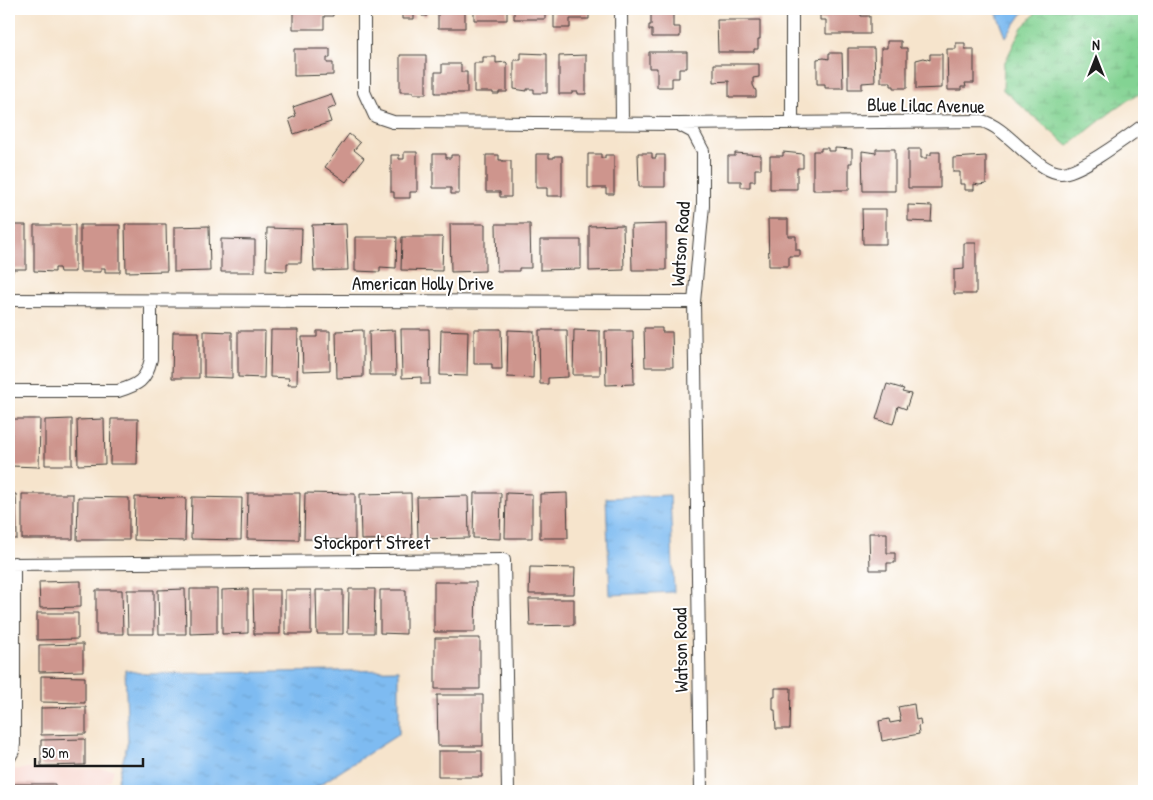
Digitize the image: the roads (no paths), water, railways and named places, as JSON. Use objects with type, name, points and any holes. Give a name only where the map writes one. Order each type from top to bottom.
[{"type":"street","points":[[364,9],[364,92],[375,116],[393,122],[678,124]]},
{"type":"street","points":[[621,9],[622,123]]},
{"type":"street","points":[[792,9],[792,123]]},
{"type":"street","name":"Blue Lilac Avenue","points":[[678,124],[982,121],[994,124],[1047,169],[1061,173],[1077,169],[1144,125]]},
{"type":"street","name":"Watson Road","points":[[678,124],[693,132],[702,151],[703,206],[694,302],[701,791]]},
{"type":"street","name":"American Holly Drive","points":[[9,300],[694,302]]},
{"type":"street","points":[[9,391],[118,391],[143,380],[151,359],[151,301]]},
{"type":"street","name":"Stockport Street","points":[[11,564],[504,560],[508,791]]},
{"type":"street","points":[[9,758],[14,744],[11,670],[11,564]]},
{"type":"water","points":[[995,9],[1028,9],[1021,15],[1006,37]]},
{"type":"water","points":[[670,495],[674,592],[610,595],[606,498]]},
{"type":"water","points":[[125,670],[145,674],[399,670],[399,734],[310,791],[106,791],[117,783],[128,741]]}]
